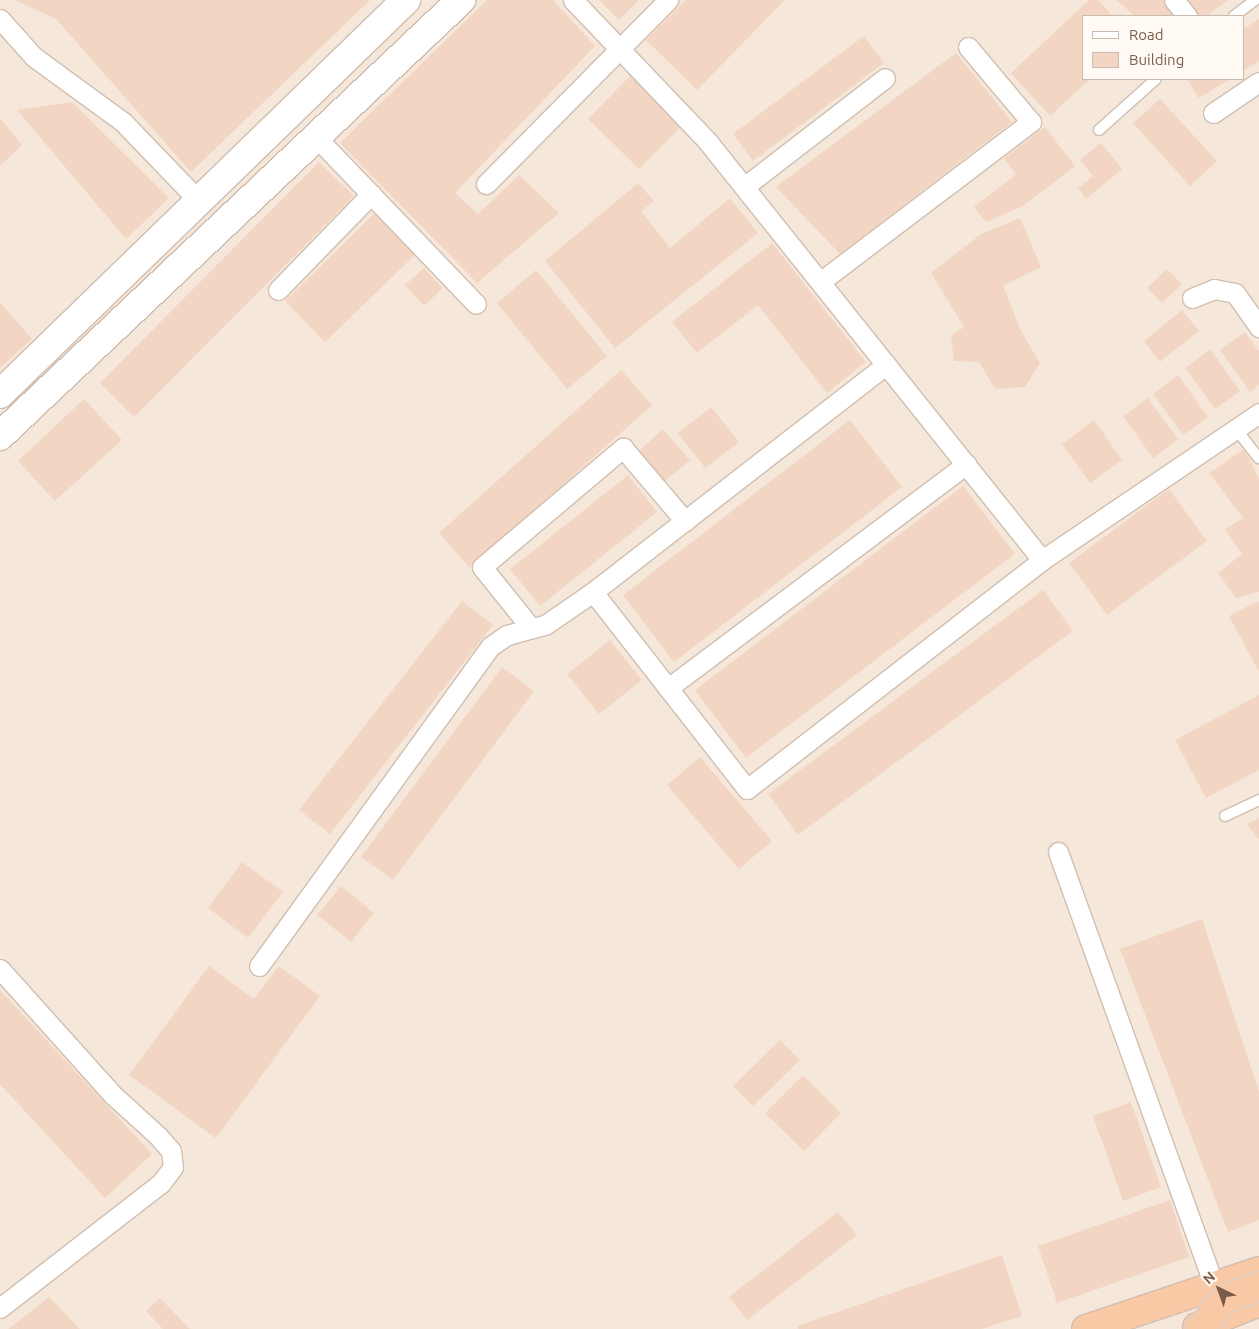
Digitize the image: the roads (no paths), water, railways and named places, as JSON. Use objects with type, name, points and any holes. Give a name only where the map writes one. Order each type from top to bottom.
[{"type":"highway","points":[[1086,1329],[1259,1271]]},
{"type":"highway","points":[[1200,1329],[1225,1299],[1259,1286]]},
{"type":"highway","points":[[1191,1329],[1259,1302]]},
{"type":"highway","points":[[1230,1329],[1259,1319]]},
{"type":"main road","points":[[0,394],[406,0]]},
{"type":"main road","points":[[0,436],[462,0]]},
{"type":"street","points":[[573,0],[667,95],[744,187],[1042,560]]},
{"type":"street","points":[[486,184],[622,49],[668,0]]},
{"type":"street","points":[[1174,0],[1186,15]]},
{"type":"street","points":[[0,19],[34,57],[123,122],[200,202]]},
{"type":"street","points":[[820,282],[1031,122],[968,47]]},
{"type":"street","points":[[744,187],[885,78]]},
{"type":"street","points":[[1213,113],[1259,82]]},
{"type":"street","points":[[316,137],[476,304]]},
{"type":"street","points":[[278,290],[371,194]]},
{"type":"street","points":[[1192,298],[1214,289],[1235,292],[1259,327]]},
{"type":"street","points":[[259,966],[491,646],[507,634],[546,625],[593,592],[886,365]]},
{"type":"street","points":[[593,592],[747,790],[1042,560],[1259,412]]},
{"type":"street","points":[[531,628],[482,567],[623,448],[685,521]]},
{"type":"street","points":[[668,688],[966,464]]},
{"type":"street","points":[[1058,852],[1214,1286]]},
{"type":"street","points":[[0,969],[113,1095],[171,1151],[174,1167],[161,1183],[0,1308]]},
{"type":"lane","points":[[1235,15],[1255,0]]},
{"type":"lane","points":[[1099,130],[1155,80]]},
{"type":"lane","points":[[1236,429],[1259,458]]},
{"type":"lane","points":[[1225,816],[1259,800]]}]
